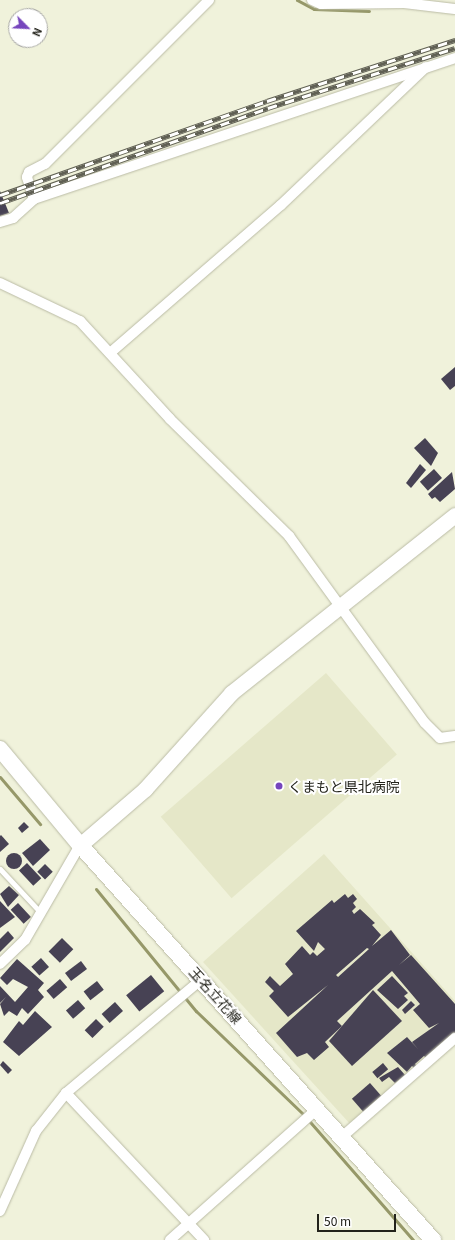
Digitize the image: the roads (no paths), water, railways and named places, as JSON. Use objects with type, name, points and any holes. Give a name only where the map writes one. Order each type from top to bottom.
[{"type":"main road","name":"玉名立花線","points":[[0,750],[80,845],[343,1136],[433,1240]]},
{"type":"street","points":[[34,199],[27,177],[30,172],[45,164],[209,0]]},
{"type":"street","points":[[312,0],[321,4],[404,3],[455,9]]},
{"type":"street","points":[[0,222],[13,218],[34,199],[455,58]]},
{"type":"street","points":[[110,353],[281,205],[423,74],[426,67]]},
{"type":"street","points":[[0,283],[69,314],[110,353],[170,419],[289,536],[342,606],[368,649],[425,723],[440,738],[454,739]]},
{"type":"street","points":[[0,964],[25,940],[80,845],[145,789],[231,693],[342,606],[368,581],[455,515]]},
{"type":"street","points":[[0,1211],[36,1131],[66,1093],[202,979]]},
{"type":"street","points":[[343,1136],[455,1038]]},
{"type":"street","points":[[66,1093],[204,1240]]},
{"type":"street","points":[[170,1240],[317,1109]]},
{"type":"lane","points":[[0,869],[41,913]]},
{"type":"waterway","points":[[297,0],[314,9],[369,11]]},
{"type":"waterway","points":[[0,777],[40,824]]},
{"type":"waterway","points":[[96,889],[196,1011],[304,1115],[413,1240]]},
{"type":"railway","points":[[0,195],[267,101],[455,40]]},
{"type":"railway","points":[[0,203],[268,108],[455,48]]},
{"type":"place","name":"くまもと県北病院","points":[[279,786]]}]
